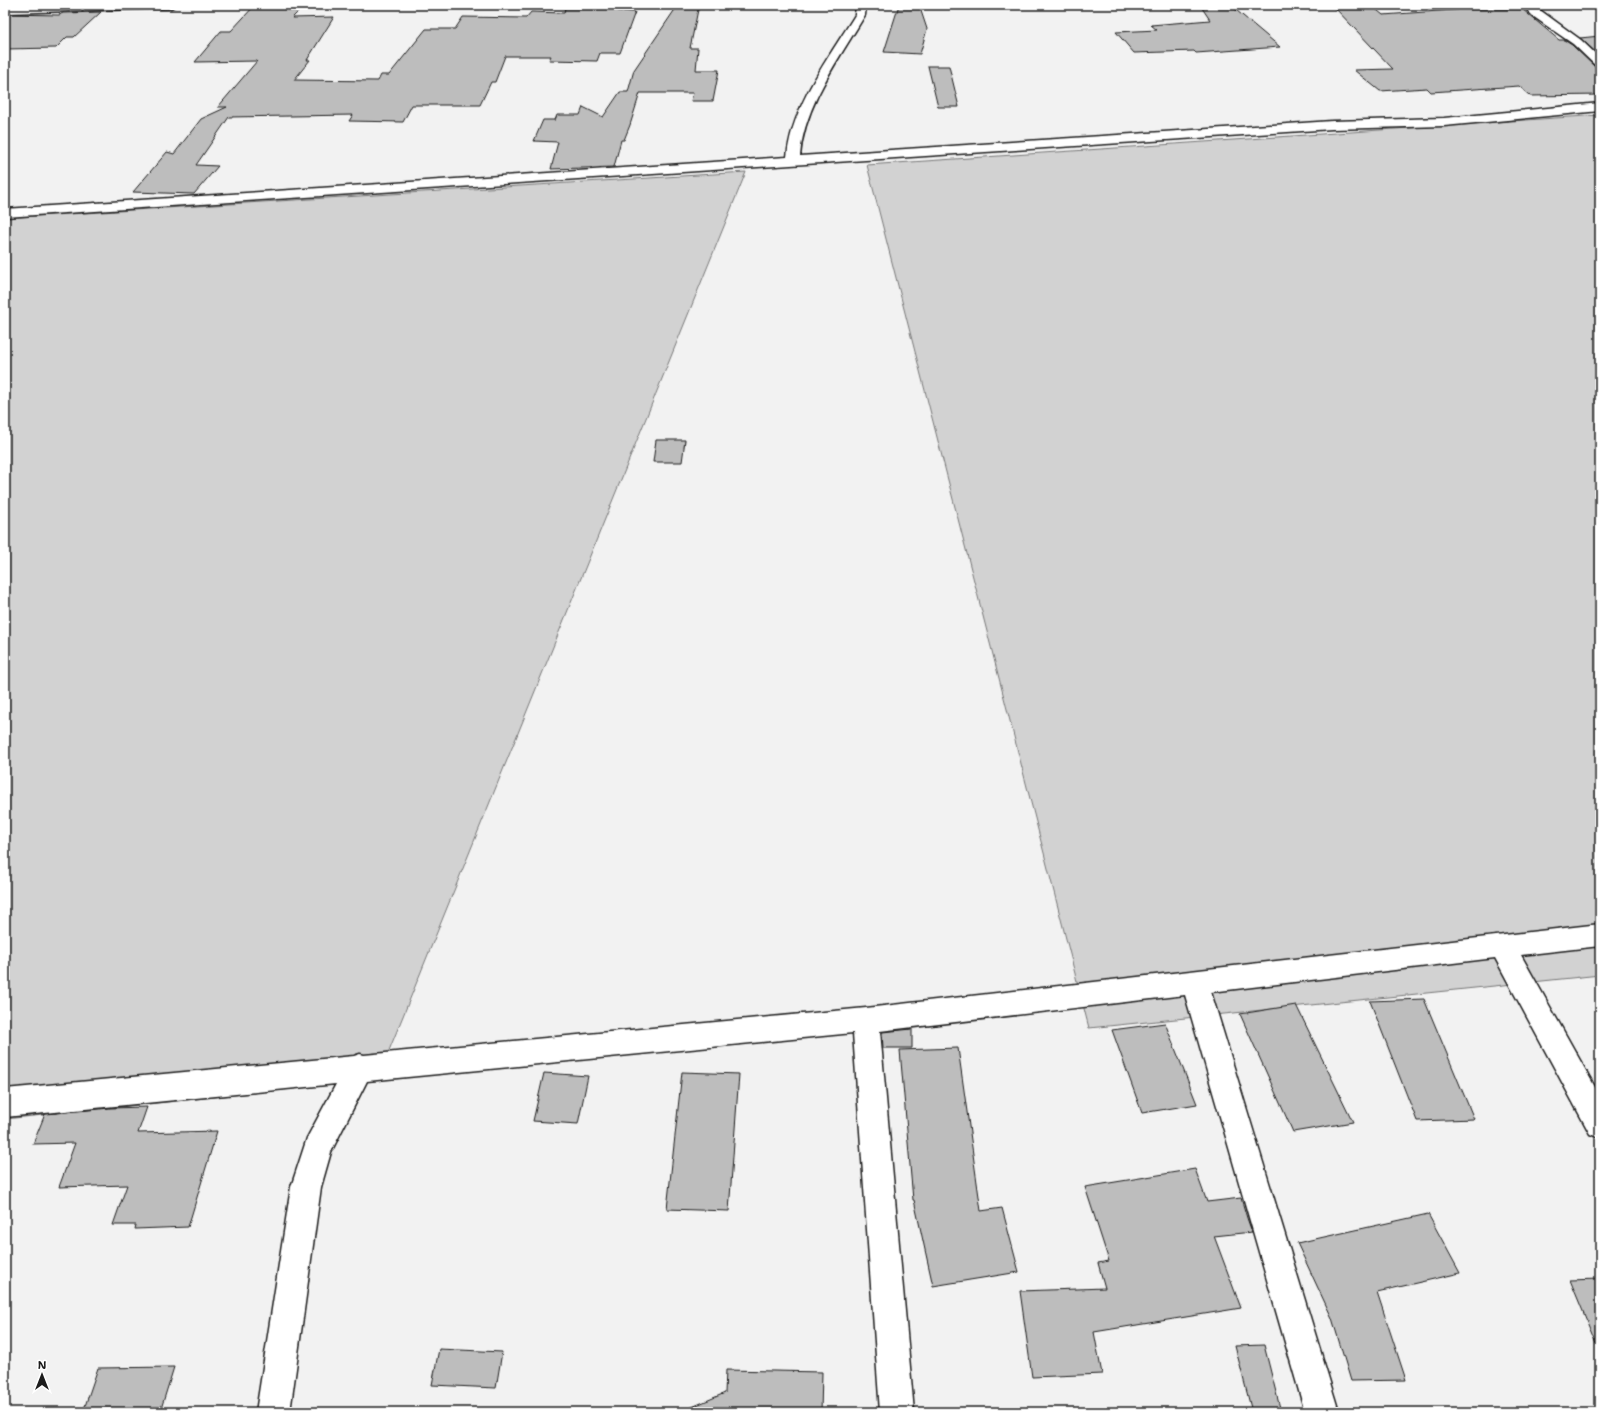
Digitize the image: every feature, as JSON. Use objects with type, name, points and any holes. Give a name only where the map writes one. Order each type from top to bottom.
[{"type":"street","points":[[5,10],[72,6],[171,5]]},
{"type":"street","points":[[793,162],[795,138],[812,95],[860,15],[861,5]]},
{"type":"street","points":[[1527,5],[1577,42],[1600,64]]},
{"type":"street","points":[[5,213],[793,162],[1332,125],[1444,122],[1600,108]]},
{"type":"street","points":[[5,1103],[360,1067],[866,1020],[1600,935]]},
{"type":"street","points":[[1502,946],[1600,1124]]},
{"type":"street","points":[[1194,981],[1322,1412]]},
{"type":"street","points":[[866,1020],[898,1412]]},
{"type":"street","points":[[272,1412],[306,1187],[317,1148],[360,1067]]},
{"type":"shaded area","points":[[1600,115],[1600,975],[1089,1028],[867,165]]},
{"type":"shaded area","points":[[746,172],[377,1080],[5,1119],[5,218]]},
{"type":"building","points":[[255,5],[305,5],[292,18],[334,17],[307,60],[310,60],[294,80],[378,81],[381,75],[389,75],[426,29],[455,29],[463,17],[526,18],[531,12],[564,13],[565,8],[580,8],[581,5],[620,5],[618,11],[635,12],[620,53],[600,53],[597,61],[549,60],[551,56],[505,56],[495,82],[491,82],[480,105],[412,105],[403,122],[349,121],[353,115],[229,117],[196,165],[218,166],[194,194],[133,192],[167,152],[174,154],[201,119],[227,107],[218,107],[257,61],[195,62],[221,31],[231,31]]},
{"type":"building","points":[[678,5],[699,5],[690,48],[698,48],[696,70],[719,70],[713,101],[691,101],[693,93],[640,93],[624,140],[621,140],[614,167],[551,169],[558,142],[534,141],[543,120],[555,120],[557,115],[580,115],[583,107],[603,117],[620,92],[628,92],[634,70]]},
{"type":"building","points":[[899,5],[919,5],[927,29],[920,54],[884,52]]},
{"type":"building","points":[[1200,5],[1230,5],[1280,47],[1196,53],[1194,51],[1134,53],[1116,32],[1157,30],[1151,25],[1210,20]]},
{"type":"building","points":[[1372,6],[1383,15],[1467,9],[1522,9],[1559,40],[1564,40],[1572,45],[1595,67],[1600,68],[1600,95],[1530,96],[1519,86],[1431,92],[1427,88],[1380,91],[1354,70],[1393,69],[1334,7]]},
{"type":"building","points":[[101,12],[74,37],[67,37],[56,48],[5,49],[5,14],[59,15],[63,13]]},
{"type":"building","points":[[1600,36],[1600,56],[1580,38]]},
{"type":"building","points":[[928,66],[949,66],[959,107],[938,107]]},
{"type":"building","points":[[656,440],[685,440],[682,462],[653,462]]},
{"type":"building","points":[[1424,999],[1474,1119],[1417,1121],[1370,1001]]},
{"type":"building","points":[[1296,1005],[1353,1122],[1293,1132],[1240,1014]]},
{"type":"building","points":[[1165,1023],[1197,1104],[1142,1113],[1112,1030]]},
{"type":"building","points":[[912,1029],[912,1048],[883,1048],[882,1032]]},
{"type":"building","points":[[958,1048],[981,1211],[1002,1208],[1019,1272],[933,1286],[913,1200],[900,1050]]},
{"type":"building","points":[[682,1072],[739,1074],[729,1211],[667,1209]]},
{"type":"building","points":[[544,1073],[588,1076],[578,1124],[533,1121]]},
{"type":"building","points":[[147,1107],[138,1133],[217,1131],[188,1227],[135,1229],[136,1225],[113,1225],[127,1185],[59,1187],[75,1143],[33,1144],[45,1114],[110,1108]]},
{"type":"building","points":[[1195,1169],[1207,1202],[1241,1198],[1252,1232],[1214,1236],[1241,1308],[1094,1332],[1102,1374],[1032,1377],[1020,1291],[1105,1288],[1098,1263],[1109,1261],[1085,1187]]},
{"type":"building","points":[[1428,1214],[1460,1273],[1377,1292],[1406,1380],[1351,1381],[1332,1318],[1297,1243]]},
{"type":"building","points":[[1600,1279],[1600,1350],[1599,1350],[1570,1280]]},
{"type":"building","points":[[1264,1345],[1281,1412],[1252,1412],[1235,1346]]},
{"type":"building","points":[[439,1349],[502,1352],[496,1388],[432,1385]]},
{"type":"building","points":[[174,1367],[160,1412],[83,1412],[98,1368]]},
{"type":"building","points":[[726,1370],[822,1372],[821,1412],[680,1412],[725,1393]]}]
